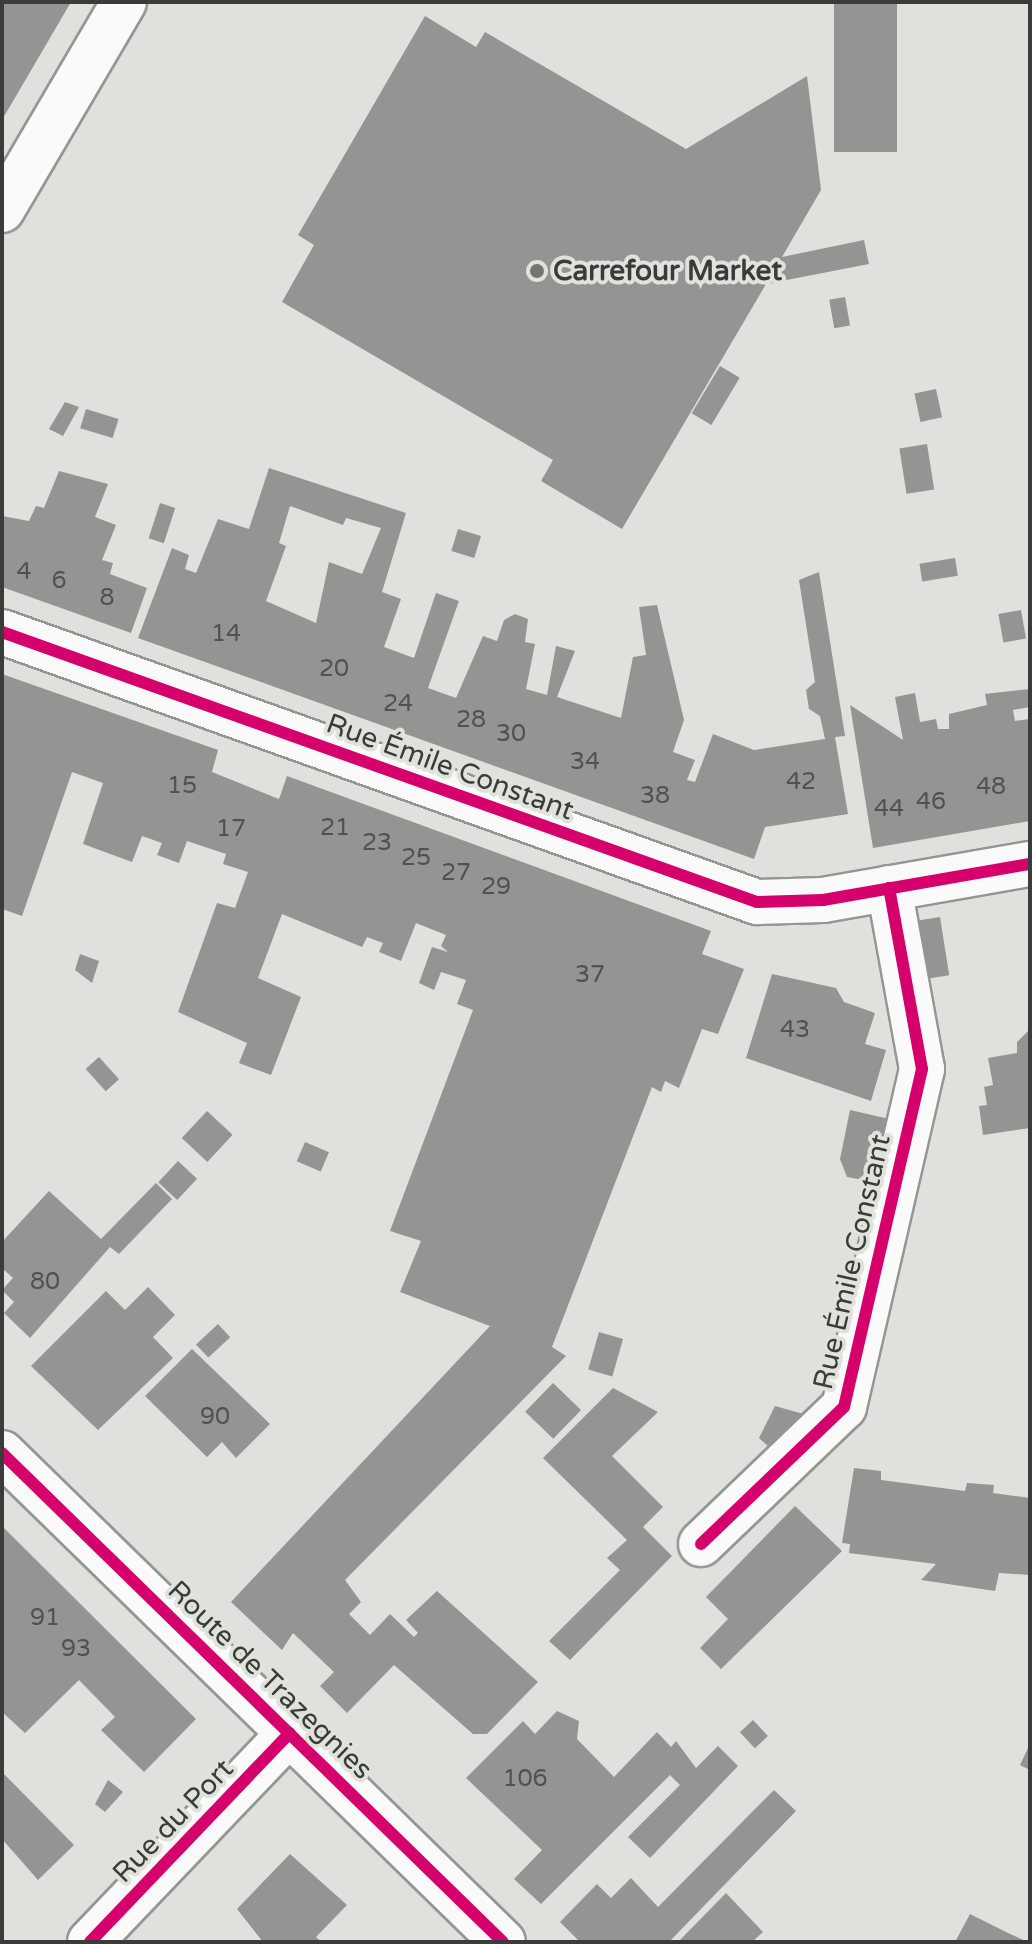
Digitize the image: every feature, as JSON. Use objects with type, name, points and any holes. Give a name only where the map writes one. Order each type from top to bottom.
[{"type":"street","points":[[2,210],[124,2]]},
{"type":"street","name":"Rue Émile Constant","points":[[2,632],[757,902],[889,888],[1030,864]]},
{"type":"street","name":"Rue Émile Constant","points":[[701,1544],[844,1407],[922,1069],[889,888]]},
{"type":"street","name":"Route de Trazegnies","points":[[2,1453],[503,1942]]},
{"type":"street","name":"Rue du Port","points":[[90,1942],[290,1733]]},
{"type":"building","points":[[2,2],[71,2],[2,120]]},
{"type":"building","points":[[834,2],[897,2],[897,152],[834,152]]},
{"type":"building","name":"Carrefour Market","points":[[425,16],[476,47],[485,32],[686,149],[807,76],[821,190],[782,257],[864,240],[869,264],[766,284],[622,529],[541,481],[553,460],[282,302],[314,245],[298,235]]},
{"type":"building","points":[[845,297],[850,326],[834,328],[829,300]]},
{"type":"building","points":[[720,366],[740,378],[711,425],[692,413]]},
{"type":"building","points":[[936,389],[942,417],[921,422],[914,394]]},
{"type":"building","points":[[65,402],[79,407],[63,436],[49,429]]},
{"type":"building","points":[[86,409],[119,419],[113,438],[80,428]]},
{"type":"building","points":[[927,444],[934,489],[907,494],[899,448]]},
{"type":"building","points":[[269,468],[406,513],[382,592],[401,599],[384,647],[414,658],[436,593],[459,601],[428,688],[456,698],[483,636],[497,641],[504,620],[515,614],[528,619],[525,642],[535,644],[526,689],[547,695],[556,646],[575,651],[557,697],[621,718],[633,657],[646,655],[639,607],[657,605],[684,720],[673,752],[695,760],[687,780],[695,782],[713,734],[754,750],[825,739],[820,716],[809,709],[806,690],[815,682],[799,580],[819,572],[845,736],[835,737],[848,814],[765,827],[754,859],[138,638],[172,548],[189,555],[185,569],[196,573],[218,519],[249,529]],"holes":[[[290,506],[343,525],[346,518],[381,528],[362,574],[329,562],[316,623],[266,601],[286,546],[279,543]]]},
{"type":"building","points":[[59,471],[108,484],[95,517],[116,525],[102,560],[113,563],[110,574],[147,588],[131,633],[2,587],[2,516],[29,521],[36,506],[44,508]]},
{"type":"building","points":[[160,503],[175,508],[164,543],[149,538]]},
{"type":"building","points":[[458,529],[481,536],[474,558],[451,551]]},
{"type":"building","points":[[955,558],[958,576],[922,581],[919,564]]},
{"type":"building","points":[[1021,610],[1026,639],[1003,643],[998,614]]},
{"type":"building","points":[[2,674],[218,750],[212,772],[279,799],[287,776],[711,931],[702,954],[744,969],[718,1034],[702,1029],[679,1088],[665,1081],[661,1092],[652,1087],[552,1347],[566,1356],[345,1580],[361,1602],[349,1614],[370,1635],[390,1614],[414,1637],[418,1633],[406,1620],[437,1591],[538,1682],[487,1734],[473,1734],[394,1665],[347,1713],[320,1686],[334,1672],[293,1633],[282,1650],[231,1602],[490,1326],[400,1292],[421,1241],[390,1231],[473,1010],[457,1004],[466,980],[441,972],[434,990],[419,983],[432,947],[448,952],[441,946],[446,935],[416,923],[401,961],[379,952],[383,943],[367,937],[362,947],[282,914],[258,978],[301,997],[271,1075],[239,1063],[247,1043],[178,1012],[217,903],[235,908],[248,872],[223,864],[226,854],[187,841],[179,863],[157,855],[162,843],[142,836],[132,862],[83,844],[103,783],[72,772],[22,916],[2,909]]},
{"type":"building","points":[[1030,689],[1030,707],[1013,710],[1015,721],[1030,719],[1030,821],[873,848],[850,705],[903,740],[895,697],[915,693],[920,722],[936,719],[938,729],[949,729],[949,714],[987,705],[985,694]]},
{"type":"building","points":[[940,917],[949,975],[918,980],[908,922]]},
{"type":"building","points":[[80,954],[99,961],[92,983],[75,970]]},
{"type":"building","points":[[772,974],[836,988],[844,1002],[875,1013],[865,1044],[886,1050],[871,1101],[746,1058]]},
{"type":"building","points":[[1030,1029],[1030,1128],[983,1135],[979,1106],[987,1105],[984,1087],[993,1085],[988,1058],[1017,1053],[1017,1042]]},
{"type":"building","points":[[99,1057],[119,1079],[106,1091],[86,1069]]},
{"type":"building","points":[[850,1110],[898,1121],[884,1184],[847,1177],[840,1159]]},
{"type":"building","points":[[207,1111],[233,1135],[207,1162],[182,1138]]},
{"type":"building","points":[[305,1142],[329,1152],[321,1171],[297,1161]]},
{"type":"building","points":[[178,1161],[197,1179],[177,1200],[158,1182]]},
{"type":"building","points":[[156,1183],[172,1199],[119,1254],[110,1247],[30,1338],[4,1313],[14,1302],[2,1290],[13,1278],[2,1268],[2,1242],[49,1191],[101,1239]]},
{"type":"building","points":[[148,1287],[175,1315],[153,1337],[173,1358],[98,1430],[31,1366],[106,1291],[125,1310]]},
{"type":"building","points":[[218,1324],[230,1337],[208,1358],[196,1344]]},
{"type":"building","points":[[599,1332],[623,1339],[612,1376],[588,1369]]},
{"type":"building","points":[[192,1349],[270,1424],[236,1458],[222,1442],[207,1457],[145,1396]]},
{"type":"building","points":[[553,1383],[581,1410],[553,1439],[525,1412]]},
{"type":"building","points":[[613,1388],[658,1412],[612,1456],[663,1507],[643,1527],[672,1556],[570,1660],[549,1641],[620,1570],[607,1558],[627,1540],[543,1458]]},
{"type":"building","points":[[775,1406],[807,1415],[785,1461],[759,1438]]},
{"type":"building","points":[[854,1468],[881,1471],[881,1480],[965,1491],[967,1483],[994,1485],[993,1493],[1030,1498],[1030,1575],[999,1573],[995,1591],[921,1580],[936,1564],[849,1553],[850,1544],[842,1543]]},
{"type":"building","points":[[795,1506],[842,1551],[721,1669],[700,1648],[728,1619],[706,1597]]},
{"type":"building","points":[[2,1526],[196,1719],[144,1772],[101,1730],[115,1717],[79,1680],[25,1733],[2,1712]]},
{"type":"building","points":[[557,1711],[579,1721],[577,1739],[614,1777],[657,1732],[671,1747],[676,1741],[696,1768],[718,1746],[738,1766],[650,1858],[628,1837],[680,1785],[670,1775],[541,1904],[514,1879],[542,1850],[466,1778],[523,1721],[535,1734]]},
{"type":"building","points":[[753,1720],[768,1736],[755,1748],[740,1732]]},
{"type":"building","points":[[1030,1744],[1030,1770],[1020,1765]]},
{"type":"building","points":[[2,1772],[74,1845],[38,1880],[2,1839]]},
{"type":"building","points":[[108,1780],[123,1792],[105,1812],[95,1804]]},
{"type":"building","points":[[774,1790],[796,1811],[669,1942],[580,1942],[560,1922],[597,1884],[611,1898],[631,1878],[658,1907]]},
{"type":"building","points":[[290,1854],[347,1905],[316,1937],[322,1942],[263,1942],[237,1909]]},
{"type":"building","points":[[726,1893],[763,1932],[752,1942],[678,1942]]},
{"type":"building","points":[[970,1914],[1010,1934],[1028,1942],[955,1942]]},
{"type":"cycle path","points":[[2,632],[757,902],[823,900],[1030,864]]},
{"type":"cycle path","points":[[701,1544],[844,1407],[922,1069],[889,888]]},
{"type":"cycle path","points":[[2,1453],[503,1942]]},
{"type":"cycle path","points":[[90,1942],[290,1733]]},
{"type":"place","name":"Carrefour Market","points":[[537,271]]}]
